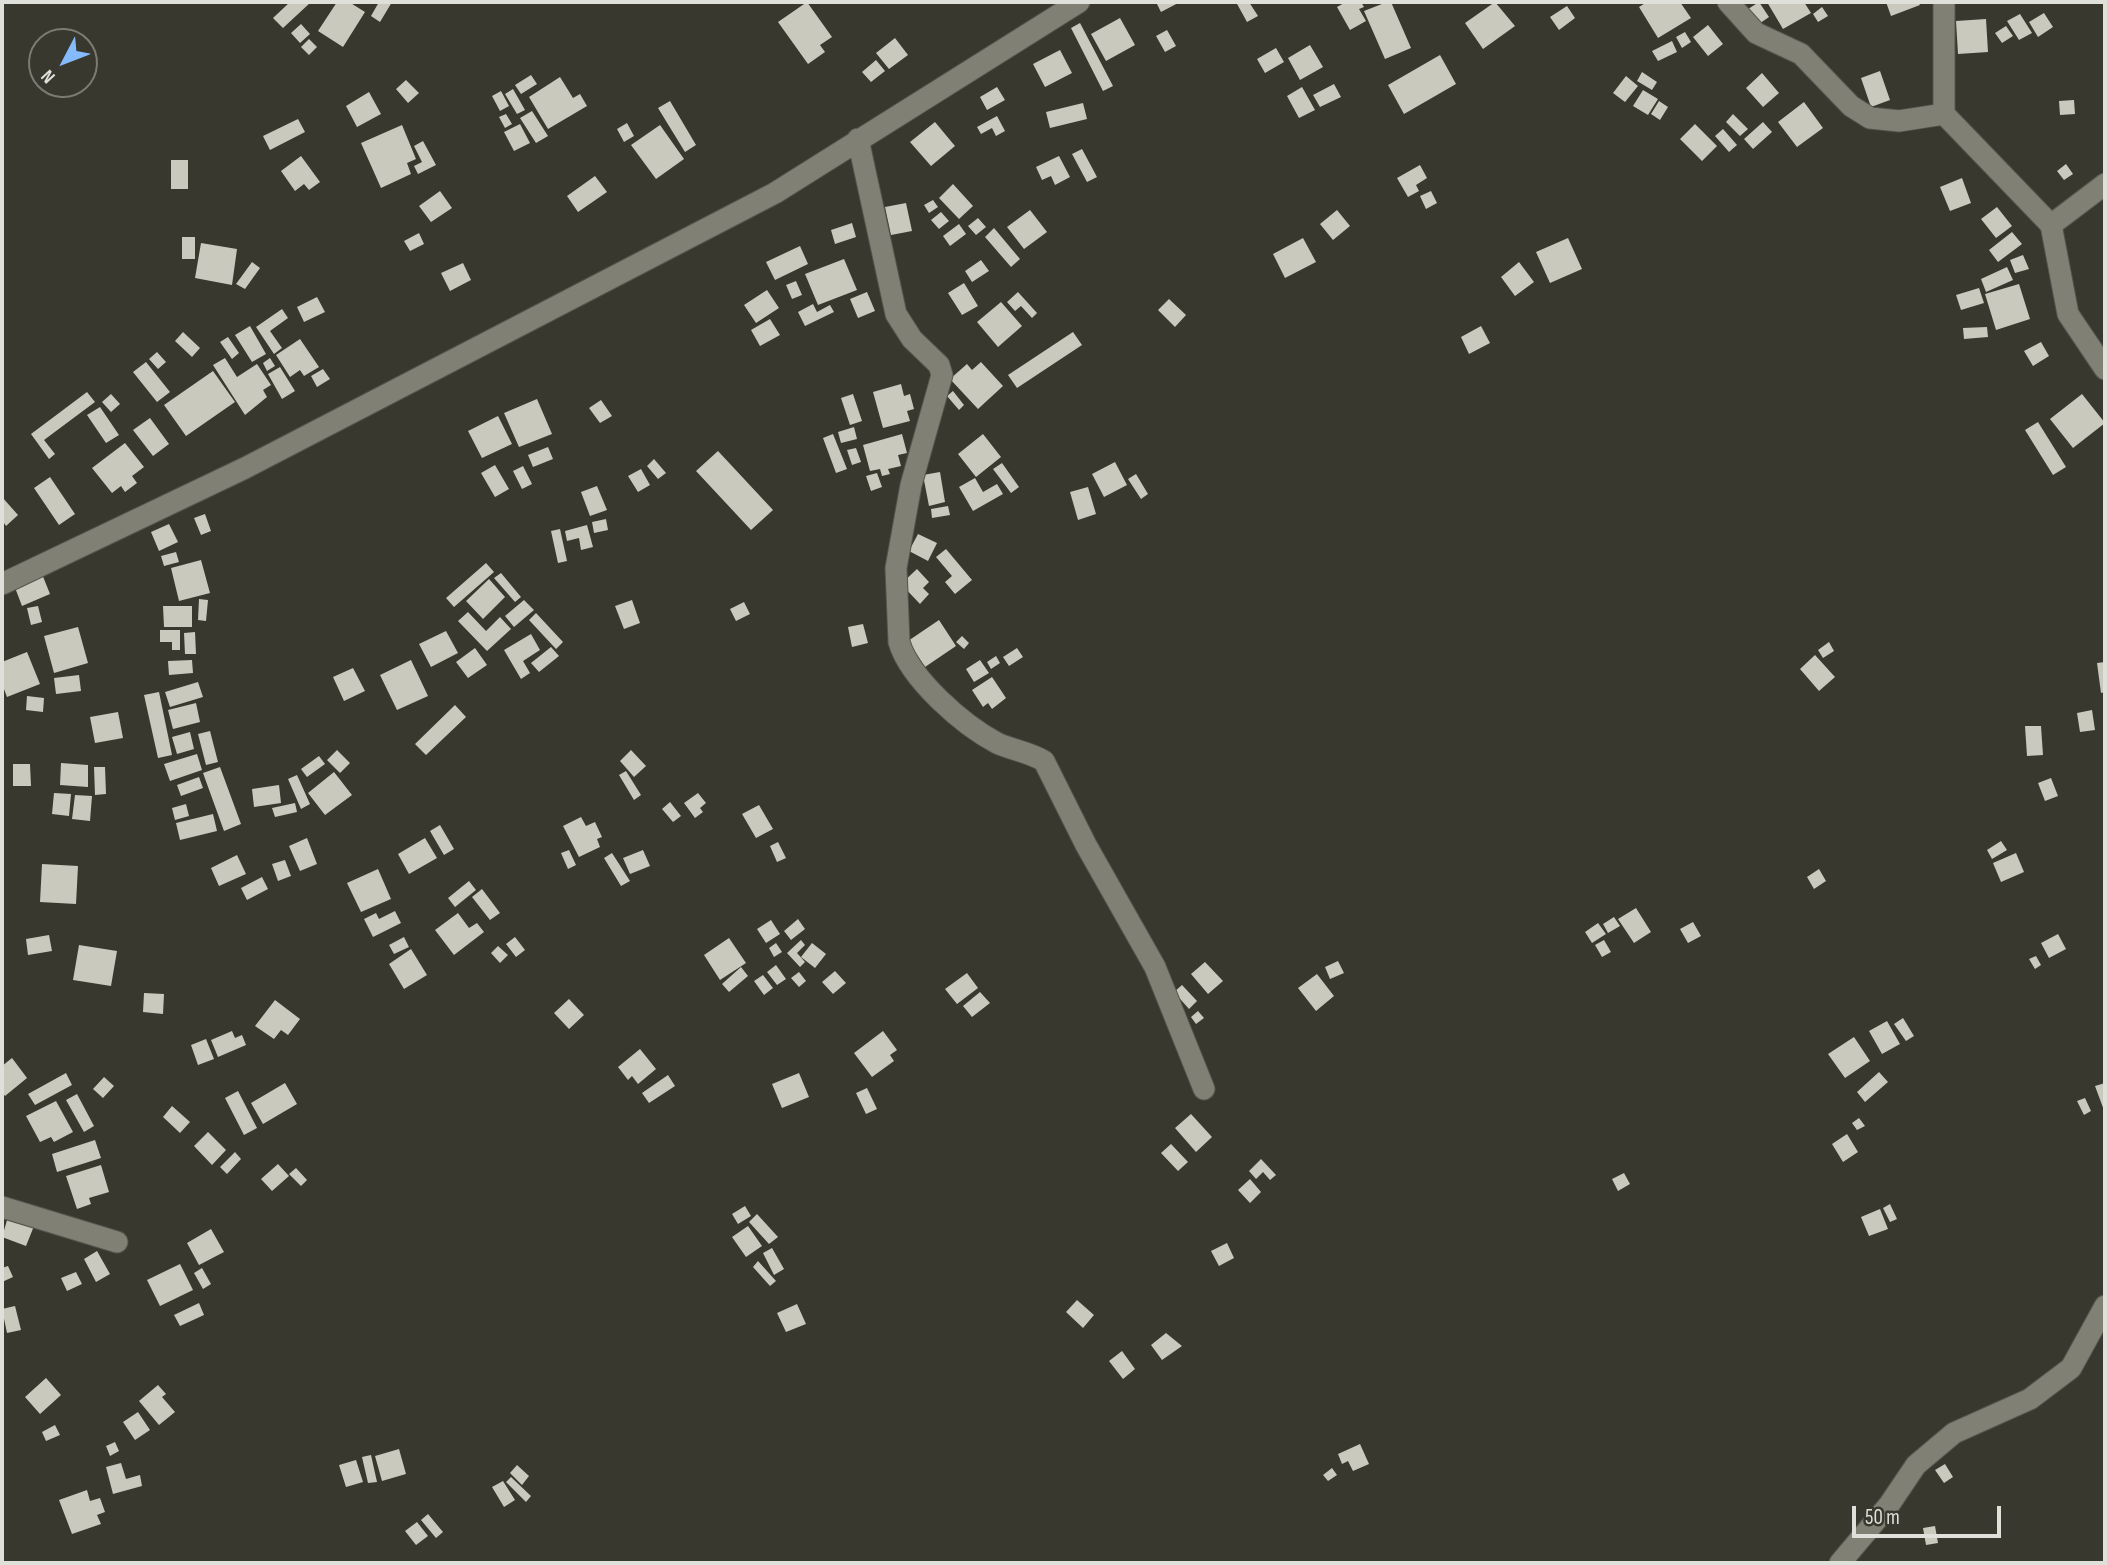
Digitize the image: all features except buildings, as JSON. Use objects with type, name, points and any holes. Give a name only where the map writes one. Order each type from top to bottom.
[{"type":"street","points":[[2,584],[245,468],[775,193],[1079,2]]},
{"type":"street","points":[[1728,2],[1756,33],[1801,54],[1851,106],[1870,118],[1899,121],[1944,114]]},
{"type":"street","points":[[1944,2],[1944,114],[2051,225],[2068,314],[2105,369]]},
{"type":"street","points":[[858,139],[896,314],[912,339],[939,365],[942,375],[911,485],[896,568],[898,627],[902,653],[912,669],[947,706],[984,735],[1044,761],[1086,845],[1155,967],[1204,1089]]},
{"type":"street","points":[[2051,225],[2105,184]]},
{"type":"street","points":[[2,1206],[117,1242]]},
{"type":"street","points":[[1840,1563],[1926,1457],[1954,1433],[2030,1399],[2071,1368],[2105,1306]]}]
